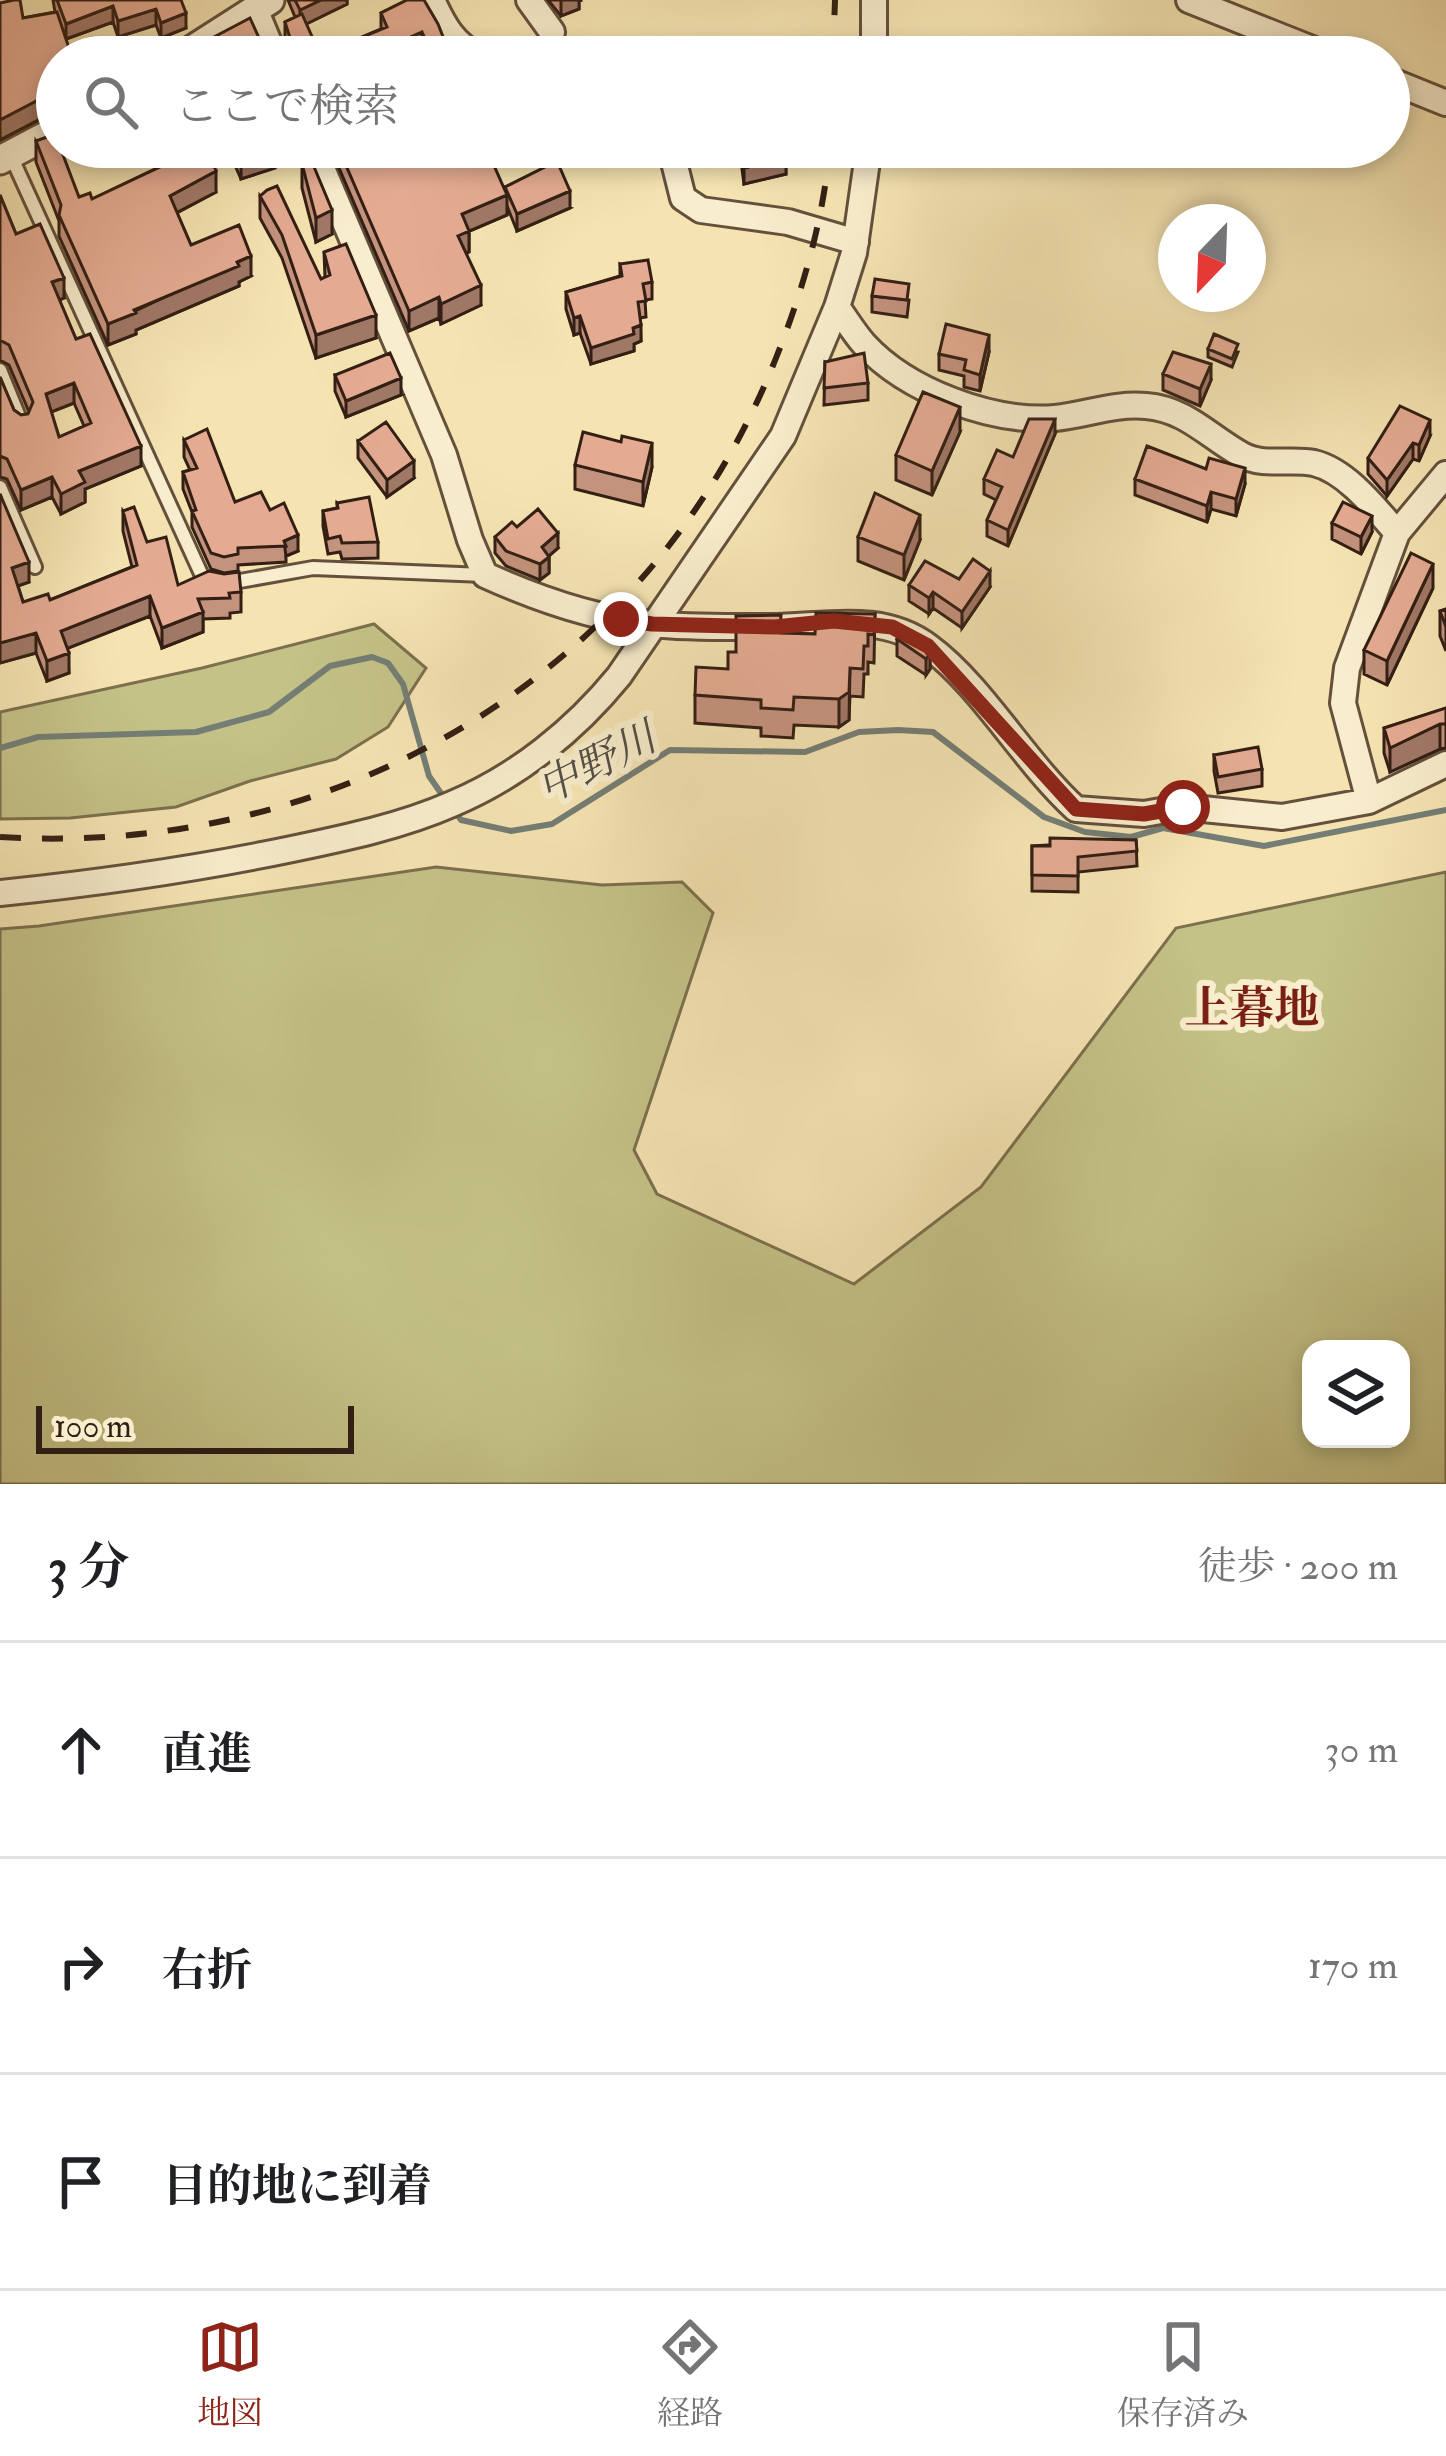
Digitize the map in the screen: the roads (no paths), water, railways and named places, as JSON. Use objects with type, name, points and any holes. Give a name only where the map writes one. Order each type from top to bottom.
[{"type":"street","points":[[432,0],[451,36]]},
{"type":"street","points":[[529,0],[552,32]]},
{"type":"street","points":[[874,0],[874,36]]},
{"type":"street","points":[[1189,0],[1279,36]]},
{"type":"street","points":[[213,36],[262,4],[270,36]]},
{"type":"street","points":[[1410,88],[1446,103]]},
{"type":"street","points":[[5,157],[36,141]]},
{"type":"street","points":[[322,168],[444,455],[485,575],[515,589],[652,624],[775,627],[834,621],[892,627],[928,646],[1076,809],[1144,814],[1202,807],[1282,817],[1369,802],[1446,764]]},
{"type":"street","points":[[676,168],[683,198],[701,211],[788,222],[856,242]]},
{"type":"street","points":[[0,893],[221,863],[334,840],[421,815],[484,788],[543,752],[599,700],[784,436],[837,307],[856,242],[866,168]]},
{"type":"street","points":[[837,307],[865,345],[905,377],[966,404],[1018,417],[1056,418],[1120,405],[1153,406],[1201,423],[1245,457],[1315,463],[1367,499],[1397,533]]},
{"type":"street","points":[[1369,802],[1343,703],[1347,668],[1397,533],[1446,474]]},
{"type":"lane","points":[[5,157],[203,578],[223,584],[313,568],[485,575]]},
{"type":"lane","points":[[0,370],[22,425]]},
{"type":"lane","points":[[0,487],[35,567]]},
{"type":"waterway","name":"中野川","points":[[0,748],[38,737],[196,732],[269,712],[330,666],[372,657],[388,663],[403,684],[429,776],[445,799]]},
{"type":"waterway","name":"中野川","points":[[453,809],[461,820],[511,831],[552,824],[670,750],[805,752],[859,732],[898,730],[933,732],[1044,817],[1085,832],[1131,837],[1163,828],[1264,846],[1446,810]]},
{"type":"railway","points":[[834,36],[835,0]]},
{"type":"railway","points":[[0,837],[125,835],[246,816],[360,779],[467,725],[564,655],[649,570],[720,471],[776,358],[795,307],[828,168]]},
{"type":"district","name":"上暮地","points":[[1252,1007]]}]
